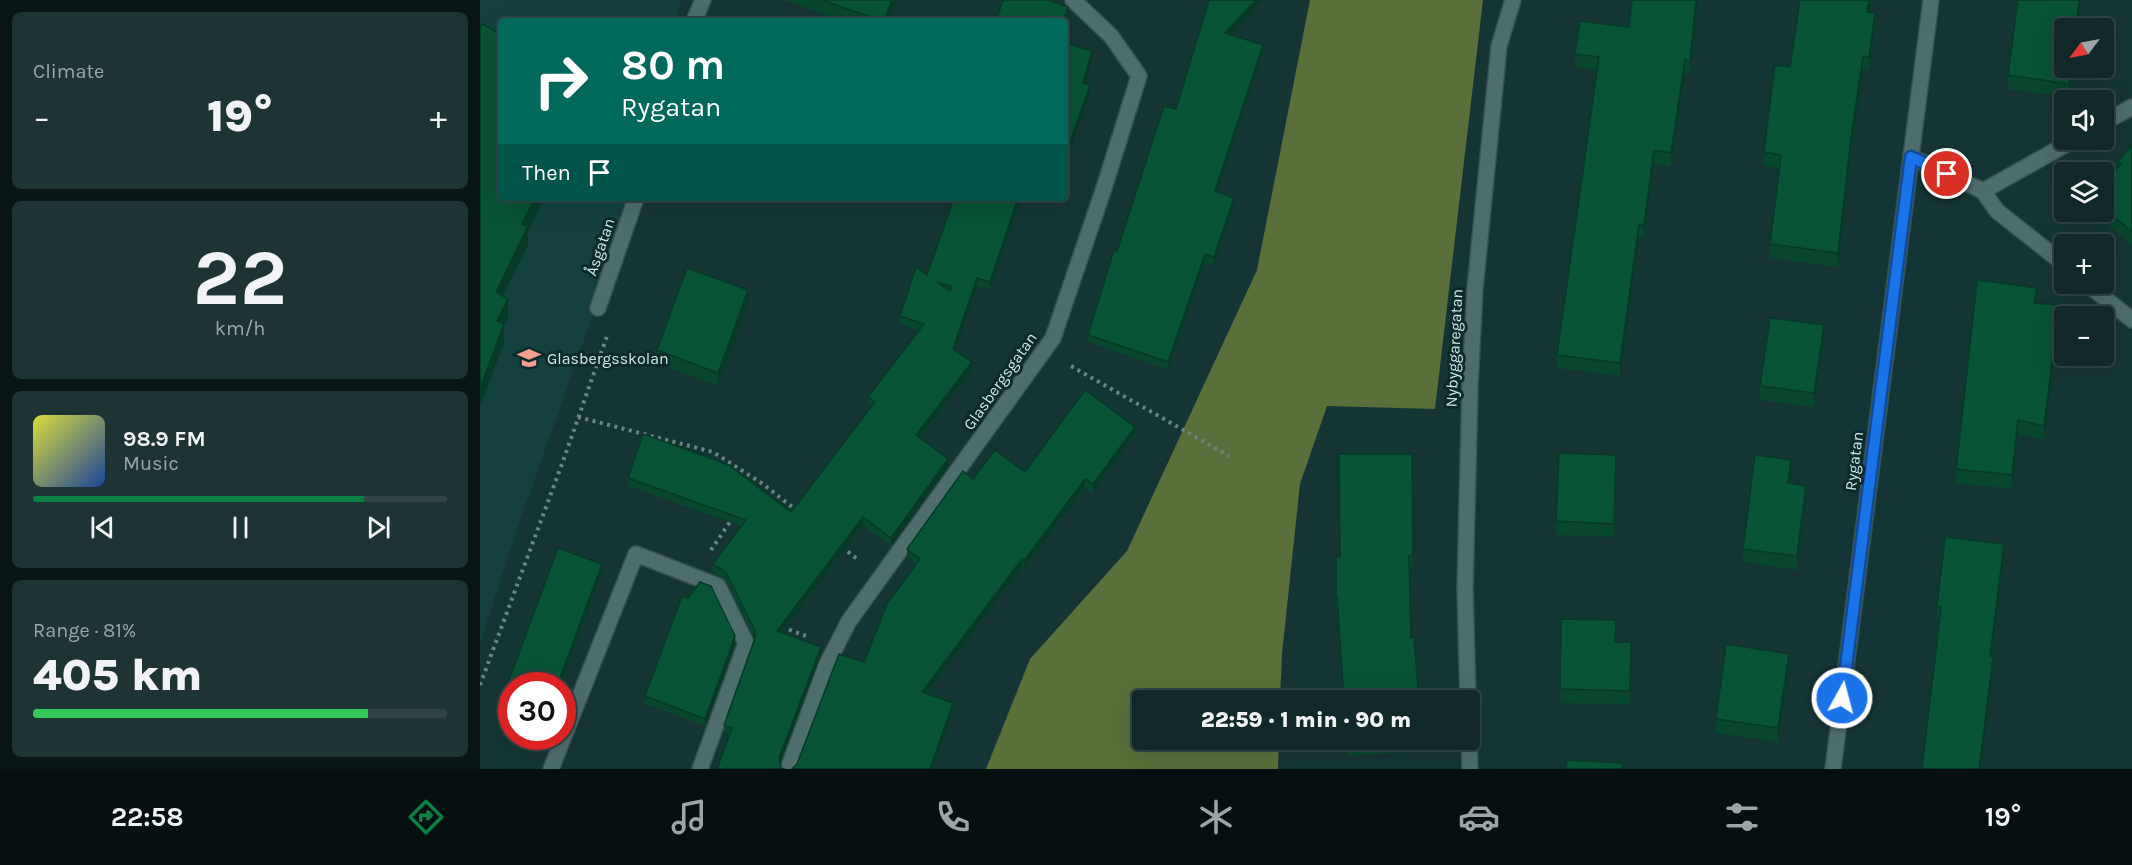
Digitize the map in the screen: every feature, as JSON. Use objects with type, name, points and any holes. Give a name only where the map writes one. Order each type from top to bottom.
[{"type":"street","points":[[695,18],[703,0]]},
{"type":"street","name":"Glasbergsgatan","points":[[788,769],[826,666],[849,621],[1053,338],[1104,189],[1139,76],[1111,36],[1072,0]]},
{"type":"street","name":"Nybyggaregatan","points":[[1468,690],[1465,589],[1475,289],[1498,46],[1513,0]]},
{"type":"street","name":"Rygatan","points":[[1833,769],[1931,0]]},
{"type":"street","points":[[2114,117],[2132,107]]},
{"type":"street","points":[[1983,191],[2056,150]]},
{"type":"street","points":[[1911,157],[1983,191],[1997,211],[2054,256]]},
{"type":"street","name":"Åsgatan","points":[[598,308],[635,201]]},
{"type":"street","points":[[2100,294],[2132,320]]},
{"type":"street","points":[[552,769],[636,554],[718,586],[746,643],[700,769]]},
{"type":"street","points":[[1469,750],[1470,769]]},
{"type":"path","points":[[480,685],[610,327]]},
{"type":"path","points":[[1045,351],[1229,456]]},
{"type":"path","points":[[578,417],[712,452],[758,481],[799,513]]},
{"type":"path","points":[[752,490],[758,481]]},
{"type":"path","points":[[693,577],[739,510]]},
{"type":"path","points":[[836,542],[881,578]]},
{"type":"path","points":[[741,634],[775,625],[835,645]]},
{"type":"shaded area","name":"Glasbergsskolan","points":[[480,0],[681,0],[677,18],[498,18],[498,201],[633,201],[521,518],[480,643]]},
{"type":"green space","points":[[1310,0],[1483,0],[1435,409],[1327,406],[1300,484],[1282,654],[1280,690],[1132,690],[1132,750],[1279,750],[1278,769],[986,769],[1030,659],[1127,551],[1257,270]]},
{"type":"building","points":[[822,0],[892,0],[885,18],[873,18]]},
{"type":"building","points":[[1003,0],[1048,0],[1068,7],[1064,18],[997,18]]},
{"type":"building","points":[[1209,0],[1256,0],[1225,33],[1263,45],[1215,191],[1234,198],[1214,257],[1205,254],[1168,362],[1088,335],[1114,250],[1117,251],[1164,106],[1176,109]]},
{"type":"building","points":[[1632,0],[1696,0],[1690,61],[1685,60],[1671,153],[1654,150],[1644,225],[1639,224],[1620,363],[1557,355],[1599,57],[1575,54],[1580,21],[1629,27]]},
{"type":"building","points":[[1800,0],[1869,0],[1867,12],[1875,13],[1869,57],[1863,56],[1838,253],[1770,244],[1781,155],[1764,152],[1771,95],[1775,65],[1790,67]]},
{"type":"building","points":[[2018,0],[2079,0],[2077,18],[2054,18],[2054,78],[2070,78],[2069,84],[2008,75]]},
{"type":"building","points":[[482,24],[498,32],[498,201],[534,201],[522,224],[528,226],[496,292],[508,299],[497,321],[504,324],[480,389],[480,28]]},
{"type":"building","points":[[1068,44],[1092,51],[1083,83],[1090,85],[1068,147]]},
{"type":"building","points":[[2132,145],[2132,232],[2114,216],[2114,172],[2121,164],[2118,161]]},
{"type":"building","points":[[953,201],[1017,201],[990,282],[977,278],[953,349],[972,362],[916,435],[948,459],[891,538],[863,517],[777,631],[821,647],[779,758],[781,768],[785,769],[717,769],[732,728],[724,725],[755,638],[755,631],[727,574],[712,565],[746,520],[628,478],[643,434],[729,465],[791,512],[875,402],[868,397],[924,324],[900,316],[916,267],[927,275]],"holes":[[[937,282],[952,287],[950,291]]]},
{"type":"building","points":[[687,268],[748,290],[718,373],[657,350]]},
{"type":"building","points":[[1977,280],[2037,288],[2034,303],[2059,305],[2054,306],[2054,345],[2044,426],[2018,420],[2012,475],[1956,469]]},
{"type":"building","points":[[1770,318],[1824,325],[1814,393],[1760,386]]},
{"type":"building","points":[[1085,390],[1135,427],[1093,484],[1085,479],[922,692],[953,703],[930,769],[792,769],[797,764],[839,654],[864,662],[887,604],[920,559],[907,549],[963,471],[973,479],[995,450],[1025,472]]},
{"type":"building","points":[[1559,453],[1616,455],[1614,524],[1556,521]]},
{"type":"building","points":[[1339,454],[1412,454],[1413,555],[1409,556],[1411,638],[1414,638],[1418,690],[1343,690],[1336,597],[1336,557],[1340,557]]},
{"type":"building","points":[[1755,455],[1791,460],[1788,483],[1806,486],[1797,556],[1743,549]]},
{"type":"building","points":[[1945,537],[2004,544],[1979,769],[1922,769],[1941,607],[1937,606]]},
{"type":"building","points":[[558,548],[602,564],[562,672],[512,672]]},
{"type":"building","points":[[700,582],[711,586],[735,636],[705,719],[645,696],[682,596],[688,598]]},
{"type":"building","points":[[1561,619],[1616,620],[1615,642],[1631,642],[1630,691],[1560,689]]},
{"type":"building","points":[[1726,644],[1789,654],[1778,728],[1716,719]]},
{"type":"building","points":[[1567,760],[1622,763],[1622,769],[1566,769]]},
{"type":"place","name":"Glasbergsskolan","points":[[529,358]]},
{"type":"route","points":[[1842,698],[1911,157],[1947,174]]}]
